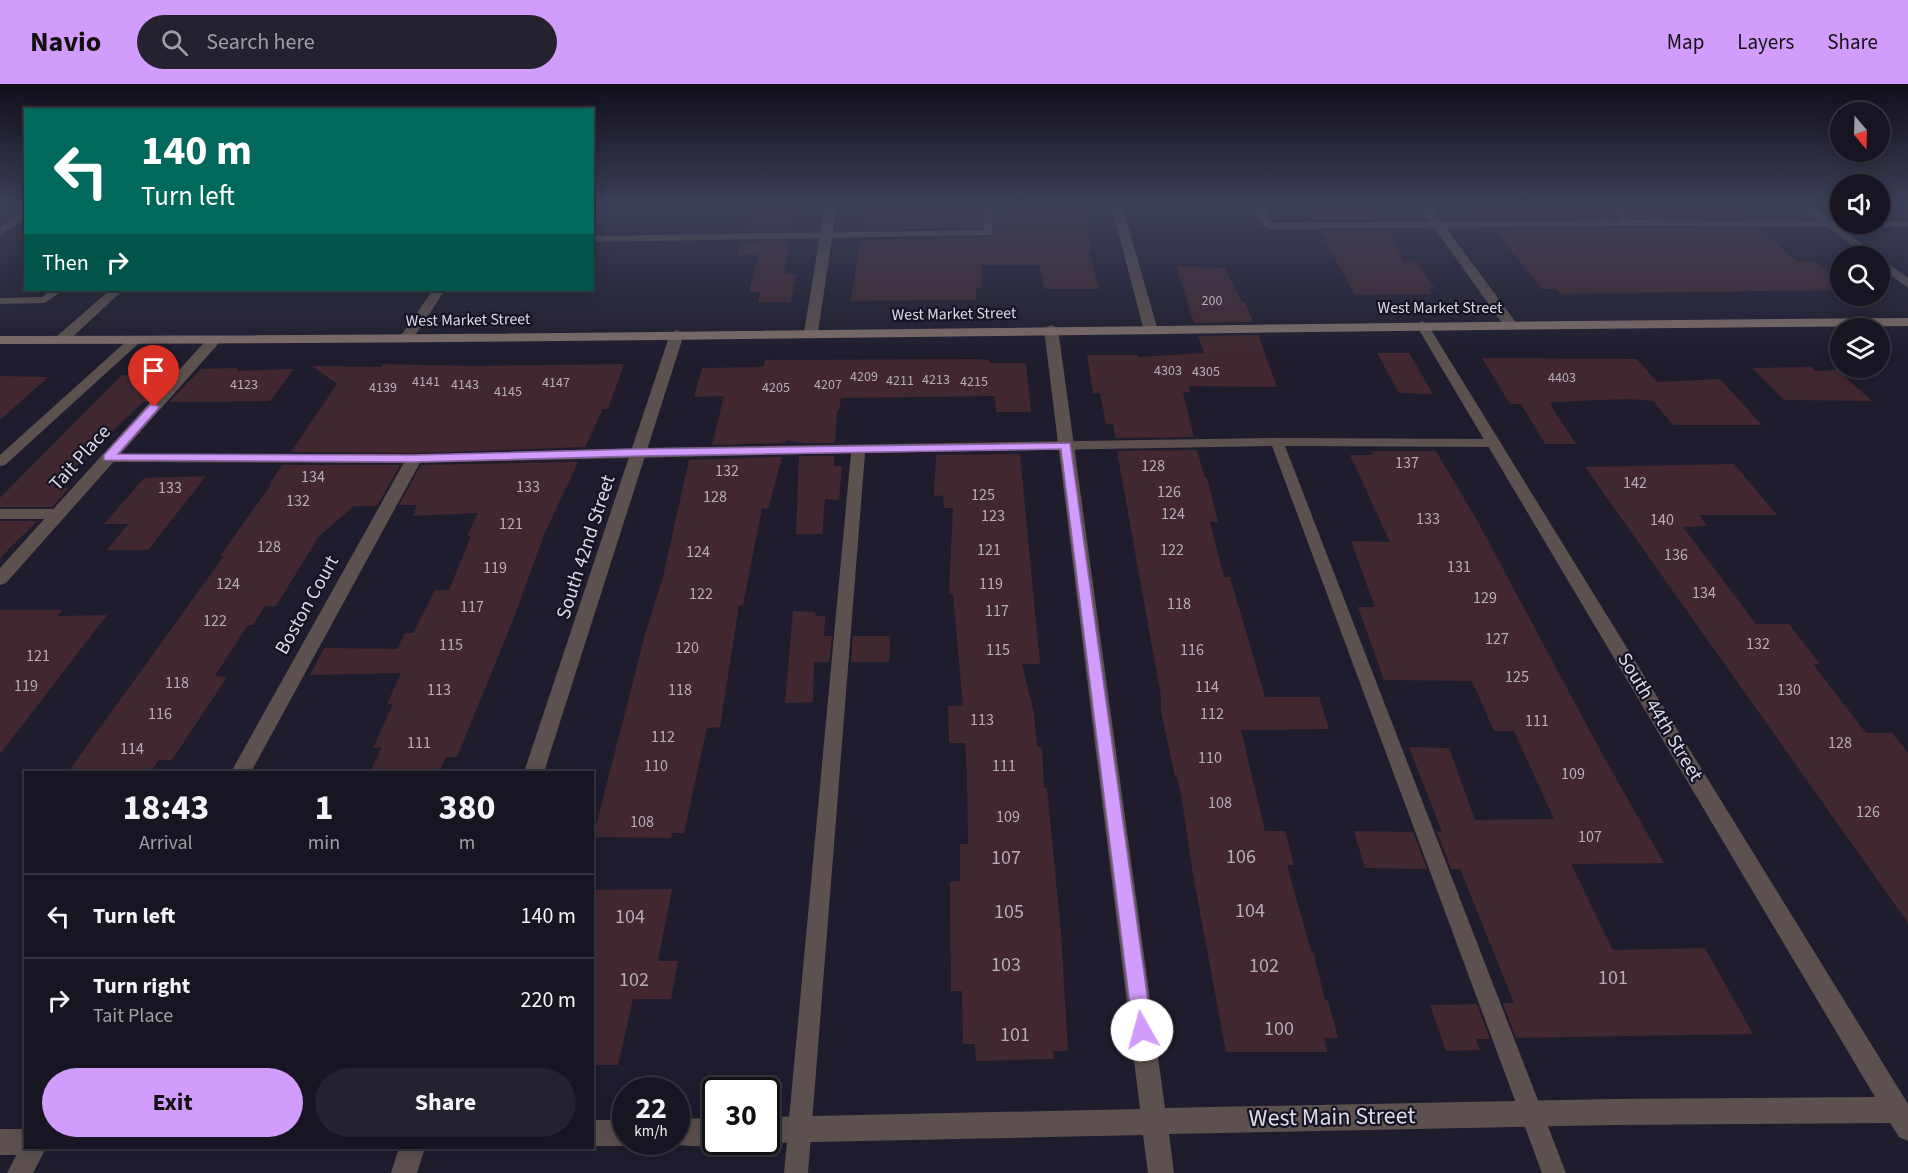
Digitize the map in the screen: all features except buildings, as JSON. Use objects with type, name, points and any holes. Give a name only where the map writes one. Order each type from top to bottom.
[{"type":"street","points":[[811,333],[823,256]]},
{"type":"street","points":[[1130,256],[1150,327]]},
{"type":"street","points":[[1460,256],[1510,324]]},
{"type":"street","points":[[1890,270],[1908,284]]},
{"type":"street","points":[[61,340],[116,291]]},
{"type":"street","points":[[408,337],[438,291]]},
{"type":"street","name":"West Market Street","points":[[0,340],[214,340],[1150,327],[1908,322]]},
{"type":"street","name":"South 44th Street","points":[[1422,325],[1903,1119]]},
{"type":"street","points":[[1051,329],[1161,1173]]},
{"type":"street","name":"South 42nd Street","points":[[534,771],[677,334]]},
{"type":"street","name":"Tait Place","points":[[0,579],[214,340]]},
{"type":"street","name":"Boston Court","points":[[242,771],[414,459]]},
{"type":"street","name":"West Main Street","points":[[780,1130],[1155,1123],[1314,1116],[1532,1113],[1903,1119]]},
{"type":"street","points":[[594,1133],[612,1133]]},
{"type":"street","points":[[0,1142],[24,1142]]},
{"type":"street","points":[[404,1173],[412,1149]]},
{"type":"lane","points":[[0,301],[45,300],[56,291]]},
{"type":"lane","points":[[0,462],[135,340]]},
{"type":"lane","points":[[1277,442],[1554,1173]]},
{"type":"lane","points":[[108,458],[414,459],[858,448],[1277,442],[1494,443]]},
{"type":"lane","points":[[796,1173],[858,448]]},
{"type":"lane","points":[[0,514],[58,514]]},
{"type":"lane","points":[[19,1173],[33,1149]]},
{"type":"route","points":[[154,407],[108,458],[414,459],[639,452],[1066,445],[1142,1030]]}]
